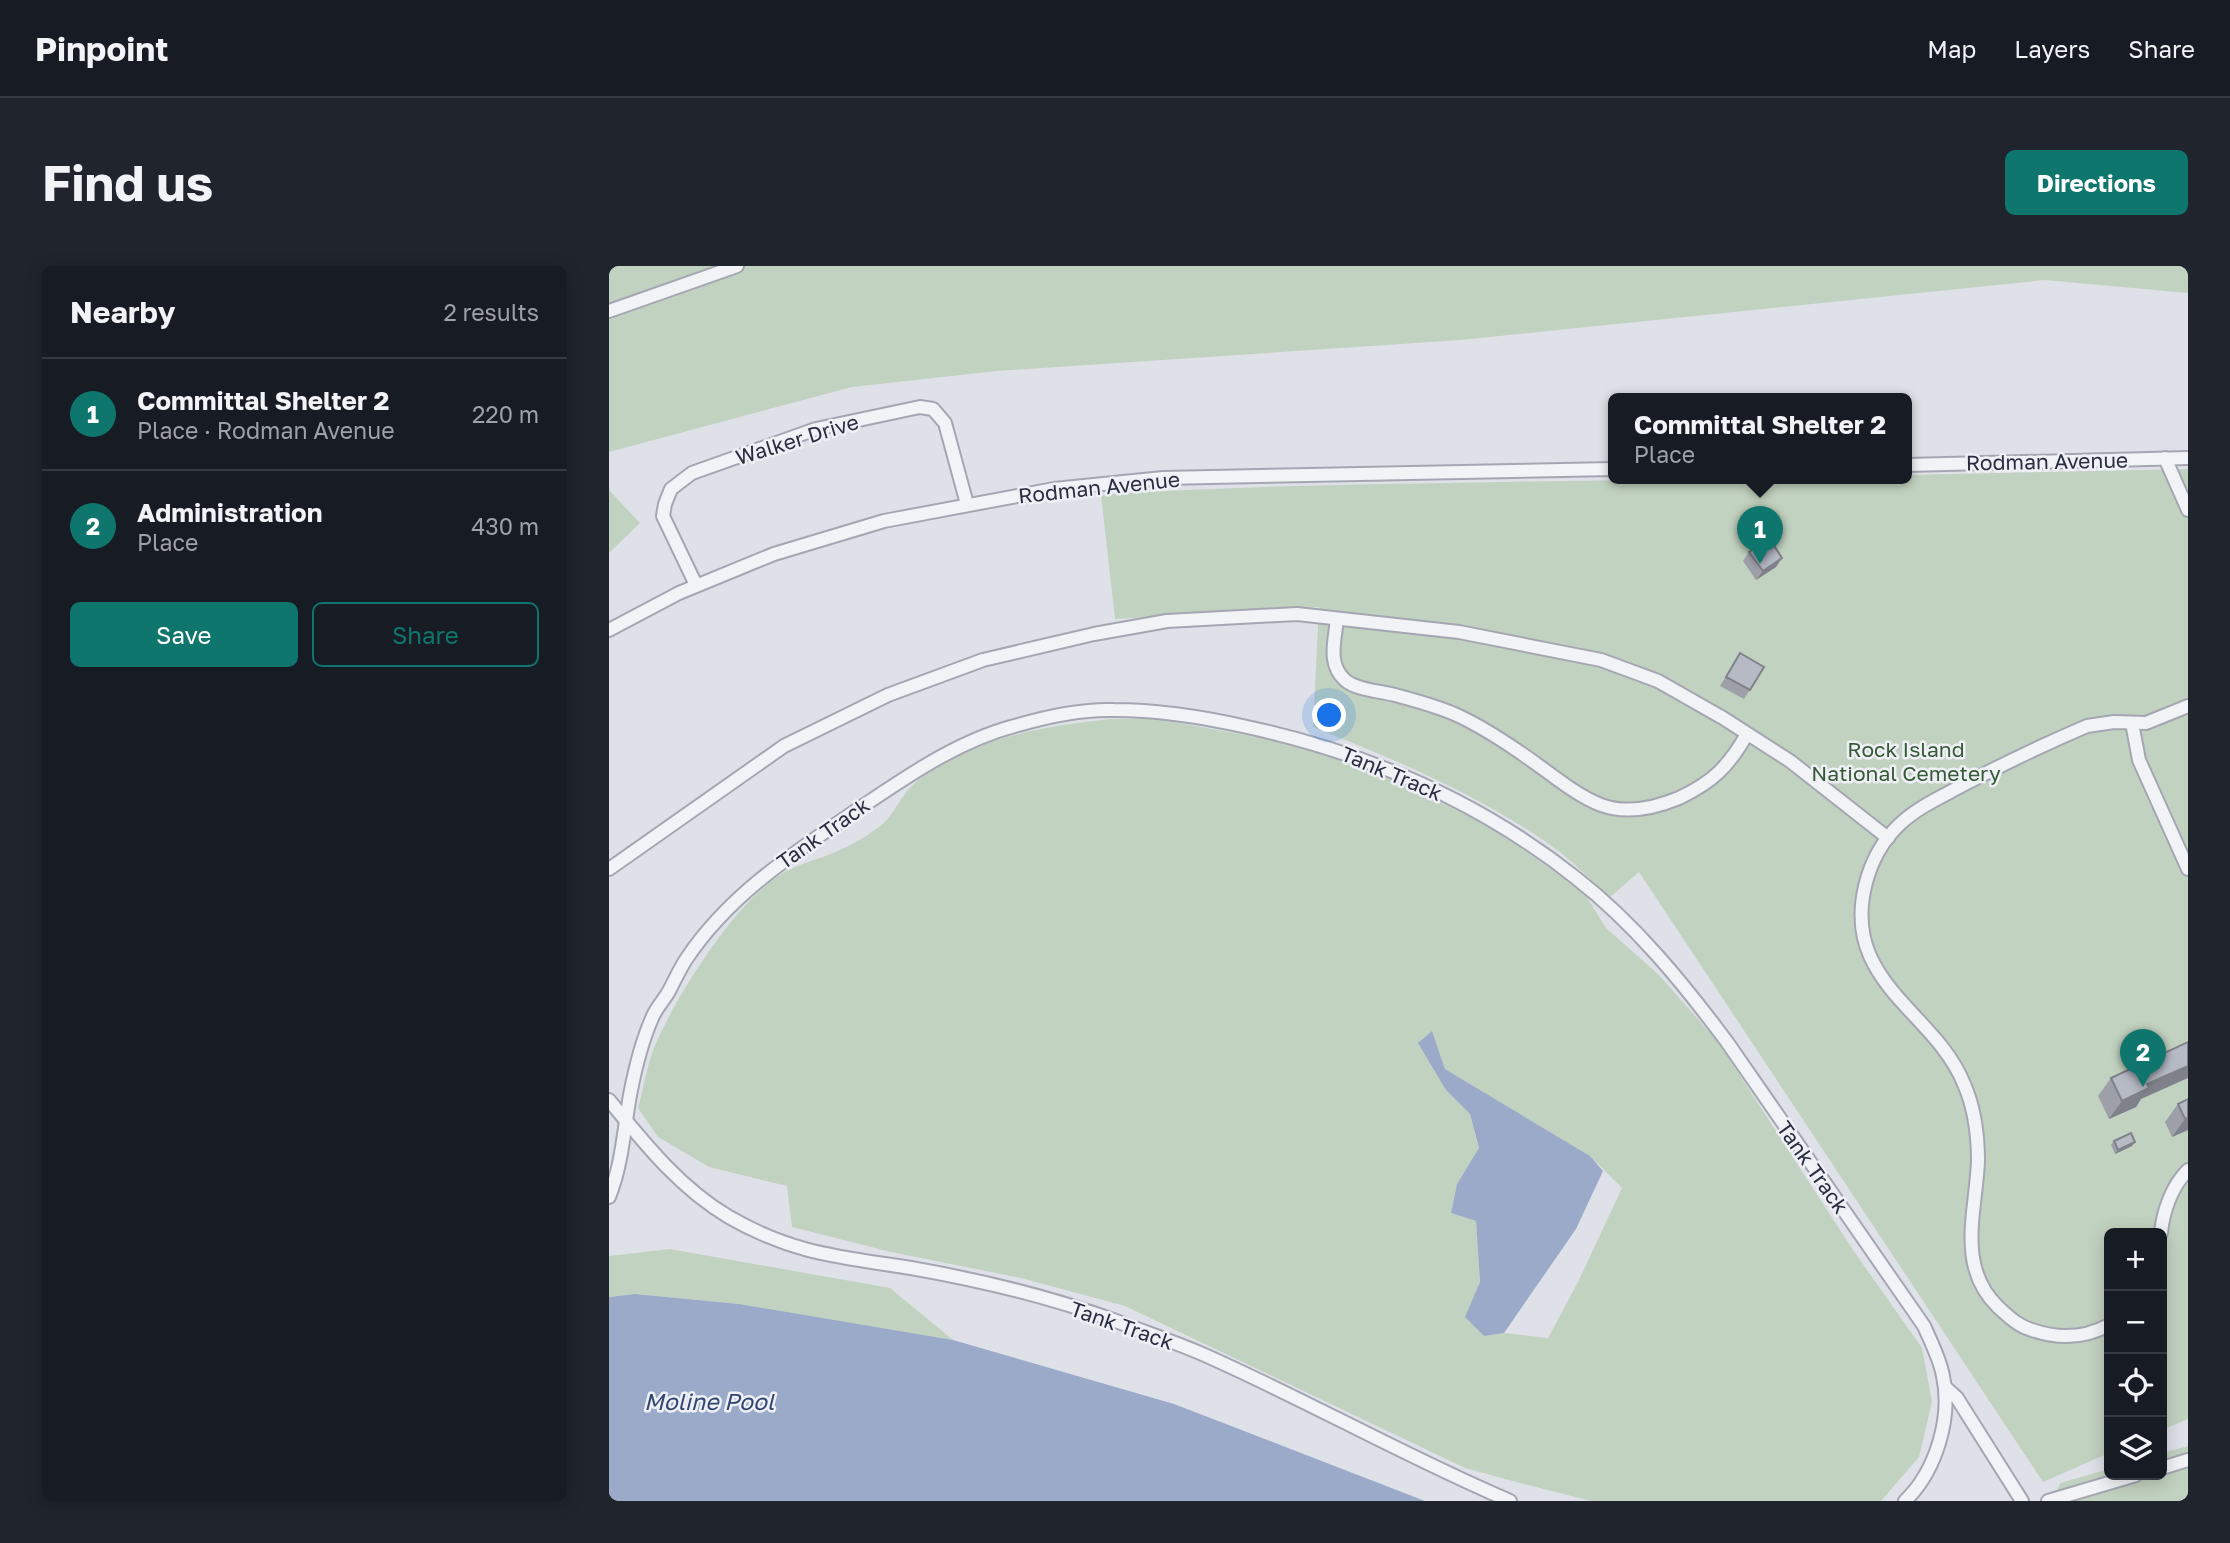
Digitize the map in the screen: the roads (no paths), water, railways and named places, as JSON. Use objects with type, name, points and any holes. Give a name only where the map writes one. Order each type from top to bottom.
[{"type":"street","points":[[609,311],[737,266]]},
{"type":"street","name":"Walker Drive","points":[[696,585],[663,516],[664,504],[671,489],[692,473],[816,429],[920,407],[933,410],[945,423],[967,504]]},
{"type":"street","points":[[2165,458],[2188,510]]},
{"type":"street","name":"Rodman Avenue","points":[[1912,465],[2188,458]]},
{"type":"street","name":"Rodman Avenue","points":[[609,630],[696,585],[774,554],[859,528],[967,504],[1054,489],[1163,478],[1608,469]]},
{"type":"street","points":[[609,869],[783,746],[888,695],[983,660],[1094,634],[1167,621],[1297,614],[1459,632],[1601,660],[1658,681],[1790,761],[1888,838]]},
{"type":"street","points":[[1337,619],[1334,665],[1350,684],[1395,695],[1459,716],[1498,738],[1602,806],[1637,809],[1652,807],[1688,793],[1727,766],[1747,734]]},
{"type":"street","points":[[2104,1327],[2091,1333],[2059,1336],[2022,1327],[1986,1295],[1971,1257],[1970,1238],[1978,1161],[1976,1119],[1971,1102],[1956,1066],[1945,1048],[1889,986],[1870,956],[1862,912],[1865,886],[1876,857],[1888,838],[1899,825],[1931,802],[2087,726],[2114,722],[2146,723],[2188,706]]},
{"type":"street","name":"Tank Track","points":[[609,1197],[621,1153],[642,1048],[653,1015],[686,959],[711,927],[741,895],[767,873],[930,761],[1014,725],[1073,713],[1111,709],[1186,714],[1221,721],[1321,745],[1377,764],[1433,788],[1485,816],[1577,878],[1611,908],[1676,975],[1727,1042],[1924,1325],[1943,1373],[1946,1408],[1936,1451],[1924,1478],[1905,1501]]},
{"type":"street","points":[[2132,723],[2139,760],[2188,869]]},
{"type":"street","name":"Tank Track","points":[[609,1100],[676,1178],[729,1217],[777,1241],[841,1259],[912,1269],[994,1286],[1100,1315],[1198,1352],[1510,1501]]},
{"type":"street","points":[[2162,1228],[2171,1196],[2188,1170]]},
{"type":"street","points":[[1945,1387],[1958,1398],[2022,1501]]},
{"type":"street","points":[[2167,1466],[2188,1460]]},
{"type":"street","points":[[2048,1501],[2119,1480]]},
{"type":"water","points":[[1432,1031],[1445,1069],[1590,1156],[1603,1171],[1576,1229],[1504,1333],[1484,1336],[1465,1317],[1480,1282],[1476,1221],[1451,1213],[1457,1184],[1479,1148],[1470,1114],[1446,1090],[1418,1043]]},
{"type":"water","name":"Moline Pool","points":[[635,1294],[739,1304],[953,1340],[1174,1404],[1425,1501],[609,1501],[609,1297]]},
{"type":"place","name":"Committal Shelter 2","points":[[1760,564]]},
{"type":"place","name":"Administration","points":[[2143,1087]]},
{"type":"park label","name":"Rock Island National Cemetery","points":[[1906,761]]}]
